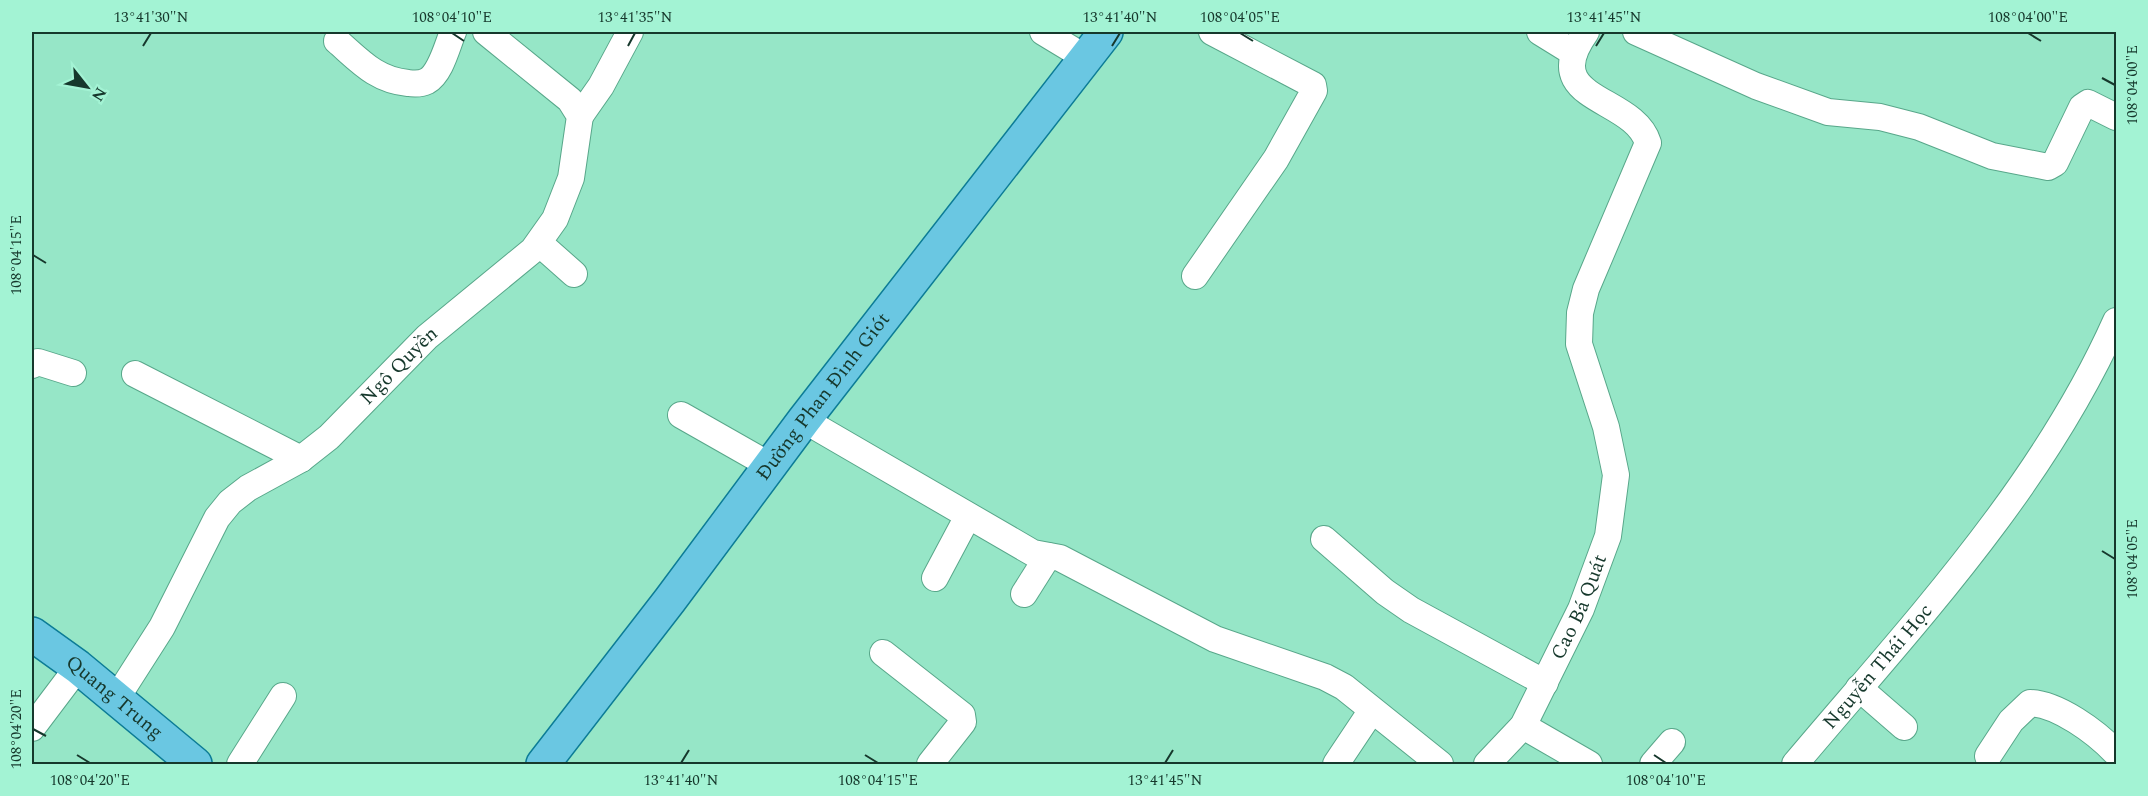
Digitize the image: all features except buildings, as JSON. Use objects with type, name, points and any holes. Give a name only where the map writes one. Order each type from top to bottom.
[{"type":"main road","name":"Đường Phan Đình Giót","points":[[543,765],[1091,42]]},
{"type":"main road","name":"Quang Trung","points":[[32,634],[78,668],[195,765]]},
{"type":"street","points":[[337,41],[372,73],[392,82],[416,84],[428,81],[453,32]]},
{"type":"street","points":[[486,32],[570,100],[580,116],[601,86],[628,32]]},
{"type":"street","points":[[1043,32],[1091,42]]},
{"type":"street","points":[[1195,276],[1276,159],[1314,91],[1313,85],[1293,73],[1212,32]]},
{"type":"street","points":[[1540,32],[1580,42]]},
{"type":"street","points":[[1636,32],[1756,86],[1828,112],[1880,117],[1918,127],[1992,156],[2036,165],[2048,167],[2055,163],[2082,107],[2088,103],[2116,117]]},
{"type":"street","name":"Cao Bá Quát","points":[[1487,765],[1523,726],[1581,609],[1608,536],[1616,475],[1606,427],[1579,344],[1580,314],[1586,289],[1648,143],[1646,135],[1631,121],[1587,92],[1578,83],[1571,62],[1580,42]]},
{"type":"street","name":"Ngô Quyền","points":[[116,699],[162,627],[217,518],[230,502],[248,488],[301,459],[353,414],[427,337],[539,243],[555,219],[571,178],[580,116]]},
{"type":"street","points":[[539,243],[574,274]]},
{"type":"street","name":"Nguyễn Thái Học","points":[[1795,765],[1959,570],[2045,454],[2098,362],[2116,321]]},
{"type":"street","points":[[32,365],[38,362],[73,373]]},
{"type":"street","points":[[135,374],[301,459]]},
{"type":"street","points":[[681,416],[769,465]]},
{"type":"street","points":[[804,420],[1034,553],[1060,558],[1215,639],[1325,677],[1344,687],[1440,765]]},
{"type":"street","points":[[935,578],[968,516]]},
{"type":"street","points":[[1324,539],[1385,592],[1411,610],[1545,682]]},
{"type":"street","points":[[1024,594],[1048,556]]},
{"type":"street","points":[[883,653],[962,715],[963,722],[930,765]]},
{"type":"street","points":[[32,728],[78,668]]},
{"type":"street","points":[[1859,688],[1904,728]]},
{"type":"street","points":[[240,765],[283,696]]},
{"type":"street","points":[[1988,756],[2012,721],[2030,704],[2043,704],[2098,734],[2112,756]]},
{"type":"street","points":[[1336,765],[1372,710]]},
{"type":"street","points":[[1523,726],[1589,765]]},
{"type":"street","points":[[1653,765],[1672,742]]}]
